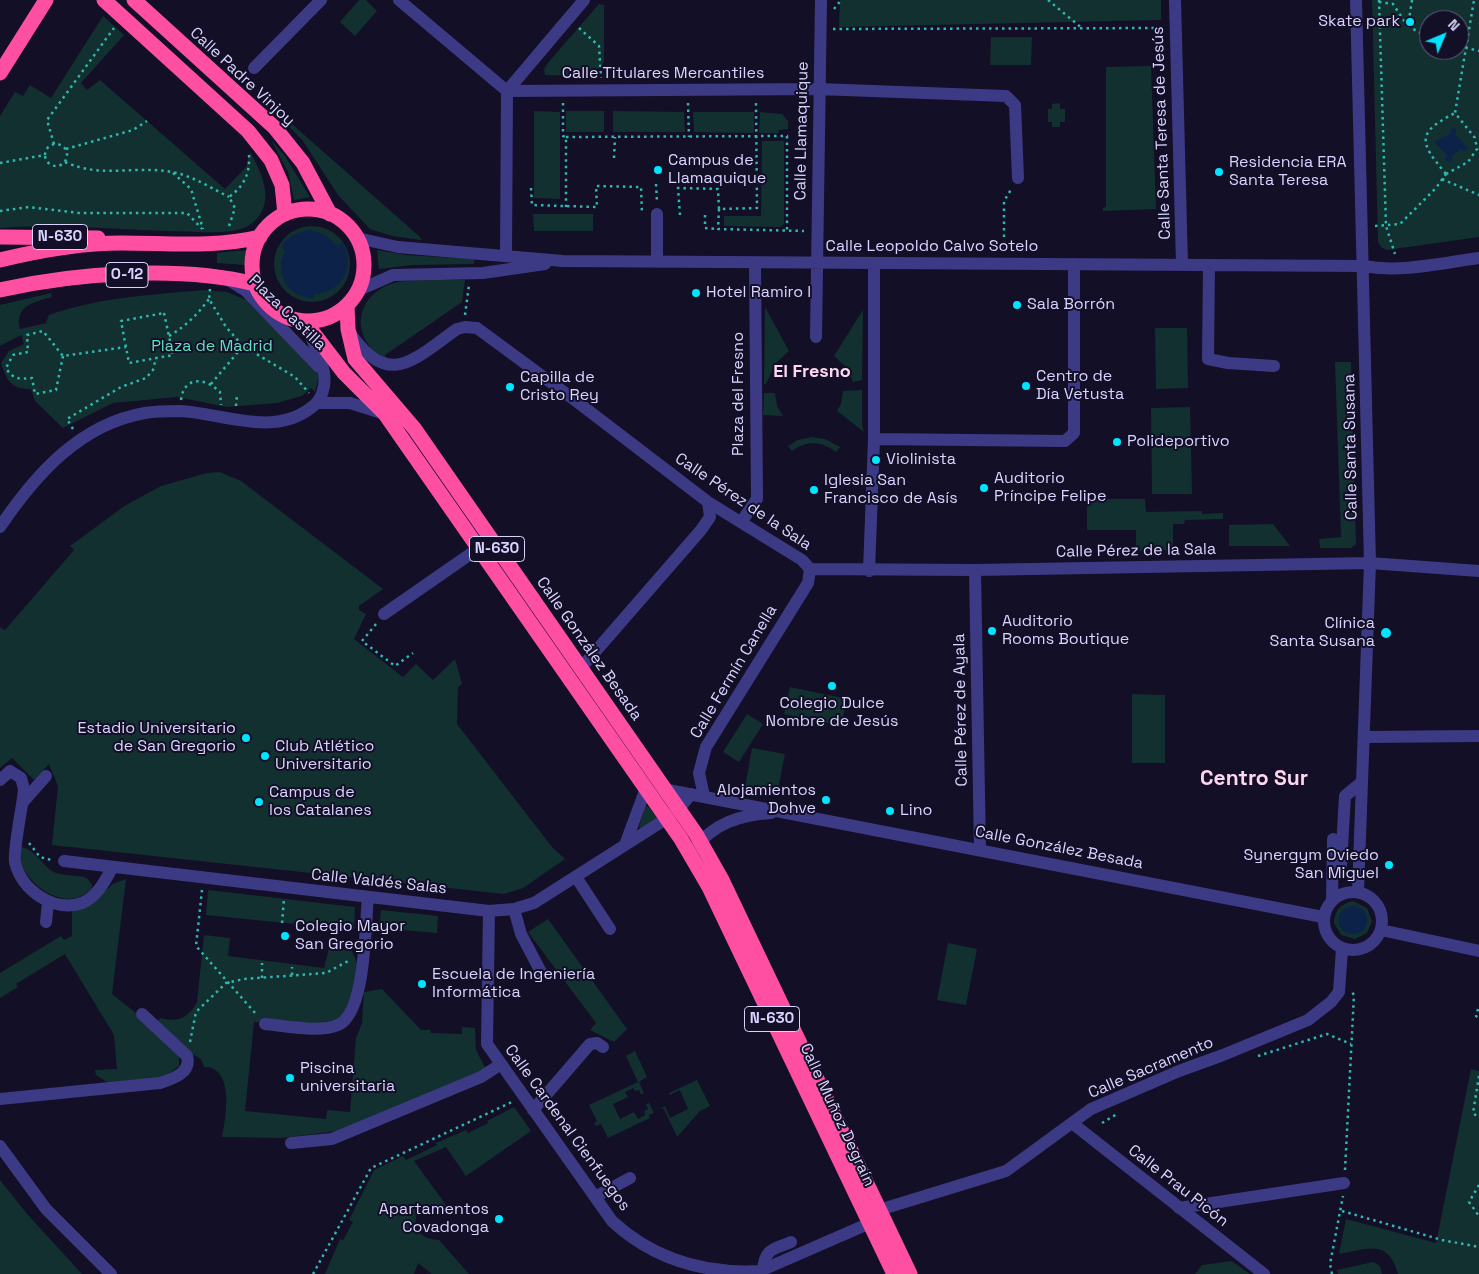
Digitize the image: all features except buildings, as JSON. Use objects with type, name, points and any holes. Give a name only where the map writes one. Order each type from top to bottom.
[{"type":"highway","points":[[0,73],[46,0]]},
{"type":"highway","points":[[104,0],[248,131],[271,160],[282,185],[285,214]]},
{"type":"highway","name":"Calle Padre Vinjoy","points":[[134,0],[275,128],[303,163],[330,214]]},
{"type":"highway","points":[[296,210],[315,210],[330,214],[346,223],[357,238],[365,264],[359,290],[347,306],[335,315],[307,324],[289,318],[275,310],[263,299],[255,284],[252,268],[254,252],[260,237],[270,224],[285,214],[296,210]]},
{"type":"highway","name":"N-630","points":[[0,236],[95,237],[119,243]]},
{"type":"highway","name":"O-12","points":[[0,260],[64,249],[119,243],[213,245],[260,237]]},
{"type":"highway","name":"O-12","points":[[0,290],[57,280],[157,274],[225,278],[255,284]]},
{"type":"highway","name":"Calle González Besada","points":[[347,306],[348,329],[355,359],[414,428],[663,789]]},
{"type":"highway","name":"Calle González Besada","points":[[307,324],[344,374],[385,414],[646,788]]},
{"type":"highway","name":"Calle Muñoz Degraín","points":[[646,788],[700,842],[722,880],[877,1217],[894,1274]]},
{"type":"highway","name":"Calle Muñoz Degraín","points":[[663,789],[690,854],[709,887],[877,1217],[910,1274]]},
{"type":"street","points":[[254,68],[321,0]]},
{"type":"street","points":[[399,0],[507,91]]},
{"type":"street","points":[[506,255],[507,91],[584,0]]},
{"type":"street","name":"Calle Llamaquique","points":[[816,337],[816,232],[821,0]]},
{"type":"street","name":"Calle Santa Teresa de Jesús","points":[[1175,0],[1182,264]]},
{"type":"street","name":"Calle Santa Susana","points":[[1356,0],[1370,562],[1358,892]]},
{"type":"street","name":"Calle Titulares Mercantiles","points":[[507,91],[819,89],[1006,96],[1015,105],[1018,178]]},
{"type":"street","points":[[657,214],[657,262]]},
{"type":"street","name":"Calle Leopoldo Calvo Sotelo","points":[[357,238],[398,247],[563,261],[1209,264],[1363,266],[1380,269],[1479,258]]},
{"type":"street","name":"Calle Leopoldo Calvo Sotelo","points":[[359,290],[393,275],[483,273],[563,261]]},
{"type":"street","name":"Plaza del Fresno","points":[[742,521],[757,499],[755,263]]},
{"type":"street","points":[[870,571],[874,439],[874,263]]},
{"type":"street","points":[[874,439],[1064,441],[1074,433],[1074,264]]},
{"type":"street","points":[[1209,264],[1208,359],[1228,363],[1274,366]]},
{"type":"street","name":"Plaza Castilla","points":[[225,278],[246,291],[324,373]]},
{"type":"street","points":[[0,527],[42,472],[68,447],[116,422],[145,413],[180,411],[255,422],[284,420],[304,414],[317,403],[324,388],[324,373],[307,324]]},
{"type":"street","points":[[348,329],[358,345],[372,358],[394,366],[408,363],[457,329],[465,326]]},
{"type":"street","name":"Calle Pérez de la Sala","points":[[465,326],[477,328],[708,502],[742,521],[802,560],[810,569],[870,571],[975,570],[1370,562],[1479,571]]},
{"type":"street","points":[[317,403],[350,403],[385,414]]},
{"type":"street","points":[[581,668],[701,530],[710,517],[708,502]]},
{"type":"street","points":[[384,614],[479,548]]},
{"type":"street","name":"Calle Fermín Canella","points":[[698,795],[699,772],[706,747],[808,583],[810,569]]},
{"type":"street","name":"Calle Pérez de Ayala","points":[[975,570],[980,850]]},
{"type":"street","points":[[1364,737],[1479,736]]},
{"type":"street","points":[[0,780],[10,771],[22,778],[24,796],[15,861],[20,874],[29,887],[48,902],[65,905],[84,902],[98,891],[112,868]]},
{"type":"street","points":[[24,796],[46,776]]},
{"type":"street","points":[[1341,865],[1345,796],[1362,782]]},
{"type":"street","points":[[625,845],[646,788]]},
{"type":"street","name":"Calle González Besada","points":[[663,789],[1324,917]]},
{"type":"street","points":[[672,814],[698,795]]},
{"type":"street","name":"Calle González Besada","points":[[690,854],[712,831],[731,820],[750,815],[788,812]]},
{"type":"street","name":"Calle Valdés Salas","points":[[64,862],[489,911],[514,909],[534,904],[672,814]]},
{"type":"street","points":[[1332,900],[1349,892],[1358,892],[1375,902],[1382,921],[1381,930],[1369,946],[1351,951],[1342,948],[1327,936],[1324,917],[1332,900],[1333,839]]},
{"type":"street","points":[[576,877],[610,929]]},
{"type":"street","points":[[265,1024],[324,1029],[339,1025],[350,1016],[357,999],[364,951],[368,897]]},
{"type":"street","points":[[46,922],[48,902]]},
{"type":"street","points":[[514,909],[521,934],[542,974]]},
{"type":"street","name":"Calle Cardenal Cienfuegos","points":[[489,911],[487,1044],[612,1222],[629,1238],[664,1257],[704,1271],[745,1273],[763,1270],[877,1217]]},
{"type":"street","points":[[1381,930],[1479,951]]},
{"type":"street","name":"Calle Sacramento","points":[[877,1217],[1006,1171],[1091,1109],[1308,1020],[1339,992],[1342,948]]},
{"type":"street","points":[[0,1099],[160,1083],[173,1079],[184,1071],[188,1061],[187,1056],[142,1014]]},
{"type":"street","points":[[533,1110],[590,1044],[597,1043],[603,1047]]},
{"type":"street","points":[[291,1143],[332,1139],[481,1077],[501,1064]]},
{"type":"street","name":"Calle Prau Picón","points":[[1072,1123],[1264,1274]]},
{"type":"street","points":[[0,1146],[46,1209],[111,1274]]},
{"type":"street","points":[[595,1197],[630,1178]]},
{"type":"street","points":[[1179,1208],[1344,1183]]},
{"type":"street","points":[[763,1270],[764,1257],[768,1252],[791,1242]]},
{"type":"path","points":[[1048,0],[1083,29]]},
{"type":"path","points":[[1408,26],[1412,0]]},
{"type":"path","points":[[1469,30],[1474,0]]},
{"type":"path","points":[[1400,268],[1386,226],[1379,1],[1393,4],[1408,26],[1419,31]]},
{"type":"path","points":[[54,144],[47,120],[122,17]]},
{"type":"path","points":[[569,18],[599,46],[602,90]]},
{"type":"path","points":[[821,29],[1160,28]]},
{"type":"path","points":[[1374,226],[1400,224],[1446,174],[1468,162],[1478,149],[1475,138],[1455,113],[1464,60]]},
{"type":"path","points":[[719,209],[757,208],[756,89]]},
{"type":"path","points":[[687,90],[689,137]]},
{"type":"path","points":[[563,108],[563,136],[566,137],[566,207]]},
{"type":"path","points":[[1446,174],[1426,148],[1426,135],[1430,128],[1455,113]]},
{"type":"path","points":[[66,149],[133,130],[147,121]]},
{"type":"path","points":[[229,197],[241,188],[250,165],[248,131]]},
{"type":"path","points":[[566,137],[787,136],[787,230]]},
{"type":"path","points":[[614,158],[615,137]]},
{"type":"path","points":[[65,162],[67,157],[66,149],[61,145],[54,144],[48,148],[45,155],[48,163],[53,166],[65,162],[95,172],[172,172],[192,178],[229,197],[235,208],[231,225],[223,228]]},
{"type":"path","points":[[0,163],[45,155]]},
{"type":"path","points":[[172,172],[191,189],[203,229]]},
{"type":"path","points":[[1442,180],[1479,195]]},
{"type":"path","points":[[656,184],[657,214]]},
{"type":"path","points":[[531,188],[532,204],[597,207],[596,186],[641,187],[642,214]]},
{"type":"path","points":[[680,215],[678,188],[718,189],[718,229]]},
{"type":"path","points":[[1004,201],[1005,264]]},
{"type":"path","points":[[0,211],[29,207],[79,213],[187,213],[199,229],[209,230]]},
{"type":"path","points":[[706,215],[705,228],[816,232]]},
{"type":"path","points":[[465,326],[469,284],[483,281],[483,273]]},
{"type":"path","points":[[169,336],[184,327],[198,315],[209,299],[210,288]]},
{"type":"path","points":[[209,299],[226,327],[243,346],[294,377],[317,403]]},
{"type":"path","points":[[164,313],[173,355],[129,364],[126,346],[121,321],[164,313]]},
{"type":"path","points":[[43,331],[63,356],[56,390],[35,394],[32,378],[17,379],[10,376],[6,368],[12,355],[28,352],[27,335],[43,331]]},
{"type":"path","points":[[63,356],[126,346]]},
{"type":"path","points":[[211,384],[243,346]]},
{"type":"path","points":[[80,440],[67,419],[121,387],[146,378],[153,370],[156,358]]},
{"type":"path","points":[[181,398],[182,391],[190,383],[200,380],[211,384],[220,392],[221,404]]},
{"type":"path","points":[[236,406],[237,395]]},
{"type":"path","points":[[384,614],[362,641],[395,666],[413,652]]},
{"type":"path","points":[[18,839],[28,843],[40,857],[64,862]]},
{"type":"path","points":[[203,878],[196,946],[226,983],[265,1024]]},
{"type":"path","points":[[282,923],[283,913]]},
{"type":"path","points":[[187,1056],[196,1012],[226,983],[326,973],[364,951]]},
{"type":"path","points":[[262,963],[262,978]]},
{"type":"path","points":[[292,967],[292,976]]},
{"type":"path","points":[[1478,1009],[1476,1016],[1479,1018]]},
{"type":"path","points":[[1346,1139],[1353,1020]]},
{"type":"path","points":[[1252,1059],[1327,1034],[1351,1044]]},
{"type":"path","points":[[1479,1076],[1473,1113],[1479,1118]]},
{"type":"path","points":[[313,1274],[371,1168],[524,1096]]},
{"type":"path","points":[[1102,1123],[1123,1110]]},
{"type":"path","points":[[1479,1185],[1469,1202],[1479,1216]]},
{"type":"path","points":[[1332,1274],[1330,1264],[1342,1211],[1442,1240],[1479,1247]]},
{"type":"green space","points":[[359,0],[366,0],[377,11],[355,36],[340,22]]},
{"type":"green space","points":[[840,0],[1161,0],[1161,20],[839,27]]},
{"type":"green space","points":[[1372,0],[1479,0],[1479,237],[1387,250],[1381,247],[1378,242]]},
{"type":"green space","points":[[599,4],[604,5],[604,62],[596,71],[595,76],[545,75],[544,69],[547,64]]},
{"type":"green space","points":[[103,16],[124,35],[81,83],[87,90],[100,80],[225,189],[246,167],[250,152],[260,171],[265,191],[265,201],[263,210],[257,219],[248,226],[231,231],[209,232],[63,227],[0,228],[0,116],[15,92],[23,96],[30,85],[51,98]]},
{"type":"green space","points":[[991,37],[1032,37],[1031,65],[990,65]]},
{"type":"green space","points":[[1151,66],[1156,209],[1103,211],[1103,208],[1106,207],[1106,67]]},
{"type":"green space","points":[[1060,103],[1060,109],[1065,109],[1065,122],[1060,122],[1060,127],[1052,127],[1052,122],[1048,122],[1048,109],[1052,109],[1052,104]]},
{"type":"green space","points":[[275,109],[420,237],[421,240],[392,236],[370,229],[338,195],[303,141],[273,110]]},
{"type":"green space","points":[[534,111],[560,112],[560,199],[534,198]]},
{"type":"green space","points":[[566,111],[604,111],[604,132],[566,132]]},
{"type":"green space","points":[[613,111],[684,112],[685,132],[613,132]]},
{"type":"green space","points":[[693,112],[754,112],[754,133],[694,132]]},
{"type":"green space","points":[[760,112],[782,114],[788,121],[788,129],[779,130],[778,133],[759,133]]},
{"type":"green space","points":[[271,140],[285,156],[310,197],[294,200],[288,172]]},
{"type":"green space","points":[[762,141],[784,141],[784,224],[780,227],[724,226],[724,216],[761,216]]},
{"type":"green space","points":[[533,214],[593,214],[593,231],[534,231]]},
{"type":"green space","points":[[312,226],[326,229],[339,237],[347,250],[350,264],[347,278],[339,291],[326,299],[312,302],[298,299],[285,291],[277,278],[274,264],[277,250],[285,237],[298,229]]},
{"type":"green space","points":[[247,250],[246,265],[217,263],[217,253]]},
{"type":"green space","points":[[377,250],[406,255],[474,259],[474,264],[412,265],[379,269]]},
{"type":"green space","points":[[465,280],[462,302],[385,355],[387,360],[376,353],[363,333],[361,322],[362,311],[367,301],[376,292],[393,283]]},
{"type":"green space","name":"Plaza de Madrid","points":[[204,290],[227,292],[246,300],[315,369],[319,376],[315,392],[311,388],[302,396],[277,403],[227,407],[177,397],[113,403],[63,428],[35,401],[31,389],[14,386],[3,369],[1,363],[9,351],[24,344],[21,335],[0,346],[0,305],[51,293],[52,297],[32,303],[23,310],[19,321],[20,329],[46,323],[49,315],[87,304],[145,295]]},
{"type":"green space","points":[[765,307],[789,351],[775,364],[766,384],[764,384]]},
{"type":"green space","points":[[863,310],[862,380],[853,382],[846,367],[834,356]]},
{"type":"green space","points":[[1155,328],[1187,328],[1188,388],[1156,389]]},
{"type":"green space","points":[[1335,362],[1351,362],[1356,544],[1351,548],[1320,548],[1319,539],[1341,537]]},
{"type":"green space","points":[[862,390],[862,425],[864,432],[837,411],[841,404],[843,391]]},
{"type":"green space","points":[[764,393],[775,393],[777,406],[783,416],[763,415]]},
{"type":"green space","points":[[1190,407],[1192,494],[1152,494],[1151,408]]},
{"type":"green space","points":[[812,437],[825,439],[840,447],[836,452],[831,448],[814,443],[797,447],[792,451],[788,446],[798,440]]},
{"type":"green space","name":"Club Atlético Universitario","points":[[220,472],[241,481],[383,589],[359,606],[359,610],[366,614],[354,639],[403,677],[416,664],[433,680],[455,659],[462,684],[458,687],[457,724],[552,847],[565,859],[523,888],[504,894],[52,845],[58,786],[49,764],[34,780],[12,758],[0,768],[0,627],[5,630],[74,550],[70,546],[126,505],[161,486],[207,473]]},
{"type":"green space","points":[[1087,499],[1145,499],[1146,512],[1202,511],[1202,514],[1223,513],[1223,519],[1185,520],[1184,524],[1173,524],[1173,550],[1136,551],[1136,530],[1087,530]]},
{"type":"green space","points":[[1273,524],[1290,546],[1229,546],[1229,525]]},
{"type":"green space","points":[[790,687],[847,699],[841,726],[784,714]]},
{"type":"green space","points":[[1132,694],[1165,695],[1165,763],[1132,763]]},
{"type":"green space","points":[[747,714],[763,724],[739,762],[723,752]]},
{"type":"green space","points":[[752,748],[785,754],[777,794],[745,787]]},
{"type":"green space","points":[[648,806],[657,818],[641,829],[639,827],[645,807]]},
{"type":"green space","points":[[22,847],[33,853],[53,872],[87,878],[92,885],[91,889],[79,897],[66,899],[53,895],[41,888],[30,879],[23,868],[20,857]]},
{"type":"green space","points":[[126,879],[112,994],[142,1018],[179,1057],[179,1066],[163,1078],[110,1084],[96,1075],[95,1070],[117,1069],[114,1035],[65,954],[16,984],[18,987],[0,998],[0,973],[61,936],[64,940],[72,936],[72,909],[89,905],[113,884]]},
{"type":"green space","points":[[208,890],[355,907],[354,930],[206,915]]},
{"type":"green space","points":[[1353,901],[1367,908],[1372,921],[1367,933],[1355,939],[1341,935],[1334,923],[1339,908]],"holes":[[[1354,907],[1345,932],[1340,924],[1340,916],[1345,910]]]},
{"type":"green space","points":[[381,910],[438,916],[437,933],[379,928]]},
{"type":"green space","points":[[548,919],[627,1029],[614,1042],[590,1030],[596,1023],[528,932]]},
{"type":"green space","points":[[204,935],[230,938],[228,956],[324,968],[329,948],[352,951],[357,963],[357,999],[339,1025],[254,1022],[245,1111],[326,1119],[327,1110],[350,1112],[356,1038],[362,1023],[364,992],[382,989],[421,1030],[430,1030],[431,1033],[462,1034],[462,1027],[475,1028],[476,1050],[486,1069],[337,1131],[281,1138],[222,1137],[226,1095],[220,1075],[214,1069],[204,1067],[201,1059],[190,1053],[157,1022],[160,1018],[172,1020],[182,1018],[190,1012],[197,1002]]},
{"type":"green space","points":[[948,943],[977,949],[966,1005],[937,1000]]},
{"type":"green space","points":[[635,1051],[647,1077],[639,1082],[644,1093],[641,1095],[639,1090],[635,1091],[633,1088],[625,1092],[628,1097],[613,1104],[620,1119],[634,1112],[638,1119],[645,1115],[644,1111],[648,1109],[646,1104],[649,1103],[654,1113],[649,1115],[650,1118],[608,1138],[601,1124],[596,1126],[594,1123],[597,1121],[589,1105],[638,1082],[626,1056]]},
{"type":"green space","points":[[1471,1069],[1479,1071],[1479,1274],[1398,1274],[1389,1255],[1383,1251],[1368,1249],[1339,1254],[1346,1219],[1436,1243]]},
{"type":"green space","points":[[697,1080],[710,1106],[700,1111],[677,1137],[664,1109],[661,1108],[665,1106],[670,1118],[688,1109],[680,1090],[670,1095],[669,1093]]},
{"type":"green space","points":[[514,1107],[531,1131],[466,1176],[446,1147],[414,1161],[449,1209],[447,1211],[434,1204],[421,1208],[417,1214],[416,1226],[426,1237],[439,1240],[469,1274],[432,1274],[418,1263],[414,1274],[325,1274],[340,1239],[343,1240],[353,1222],[349,1220],[374,1170],[403,1156],[406,1160],[437,1145],[436,1143],[466,1130],[468,1133]]},
{"type":"green space","points":[[0,1180],[28,1215],[82,1274],[0,1274]]},
{"type":"green space","points":[[1232,1261],[1250,1274],[1195,1274],[1202,1265]]},
{"type":"green space","points":[[1373,1262],[1380,1266],[1382,1274],[1338,1274],[1337,1270]]},
{"type":"water","points":[[1451,128],[1456,129],[1456,135],[1468,148],[1466,151],[1461,149],[1452,156],[1452,160],[1449,162],[1445,159],[1447,155],[1434,142],[1450,134]]},
{"type":"water","points":[[308,230],[324,235],[337,246],[342,242],[348,260],[344,277],[339,283],[332,289],[314,294],[314,299],[297,294],[290,289],[282,276],[281,268],[285,250],[281,247],[286,240]]},
{"type":"water","points":[[1353,906],[1363,910],[1367,920],[1363,930],[1353,934],[1343,930],[1339,920],[1343,910]]},
{"type":"place","name":"Skate park","points":[[1410,22]]},
{"type":"place","name":"Campus de Llamaquique","points":[[658,170]]},
{"type":"place","name":"Residencia ERA Santa Teresa","points":[[1219,172]]},
{"type":"place","name":"Hotel Ramiro I","points":[[696,293]]},
{"type":"place","name":"Sala Borrón","points":[[1017,305]]},
{"type":"place","name":"Centro de Día Vetusta","points":[[1026,386]]},
{"type":"place","name":"Capilla de Cristo Rey","points":[[510,387]]},
{"type":"place","name":"Polideportivo","points":[[1117,442]]},
{"type":"place","name":"Violinista","points":[[876,460]]},
{"type":"place","name":"Auditorio Príncipe Felipe","points":[[984,488]]},
{"type":"place","name":"Iglesia San Francisco de Asís","points":[[814,490]]},
{"type":"place","name":"Auditorio Rooms Boutique","points":[[992,631]]},
{"type":"place","name":"Clínica Santa Susana","points":[[1386,633]]},
{"type":"place","name":"Colegio Dulce Nombre de Jesús","points":[[832,686]]},
{"type":"place","name":"Estadio Universitario de San Gregorio","points":[[246,738]]},
{"type":"place","name":"Club Atlético Universitario","points":[[265,756]]},
{"type":"place","name":"Alojamientos Dohve","points":[[826,800]]},
{"type":"place","name":"Campus de los Catalanes","points":[[259,802]]},
{"type":"place","name":"Lino","points":[[890,811]]},
{"type":"place","name":"Synergym Oviedo San Miguel","points":[[1389,865]]},
{"type":"place","name":"Colegio Mayor San Gregorio","points":[[285,936]]},
{"type":"place","name":"Escuela de Ingeniería Informática","points":[[422,984]]},
{"type":"place","name":"Piscina universitaria","points":[[290,1078]]},
{"type":"place","name":"Apartamentos Covadonga","points":[[499,1219]]},
{"type":"district","name":"El Fresno","points":[[812,372]]},
{"type":"district","name":"Centro Sur","points":[[1254,779]]}]
